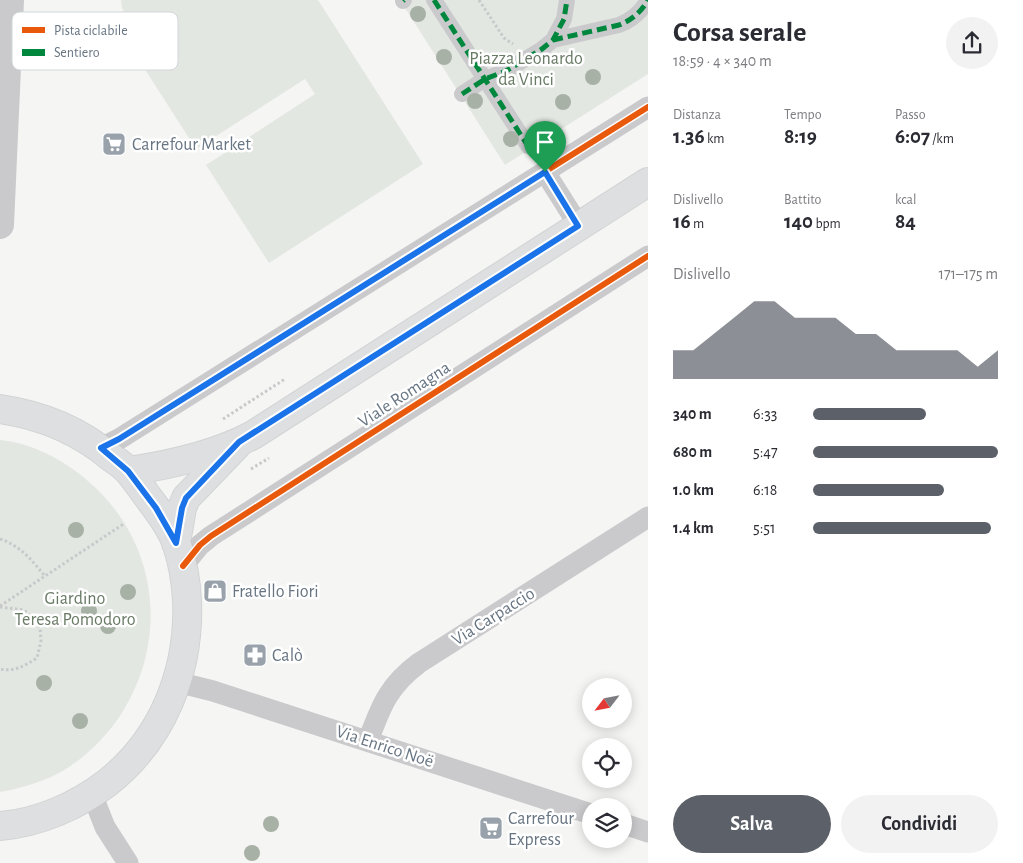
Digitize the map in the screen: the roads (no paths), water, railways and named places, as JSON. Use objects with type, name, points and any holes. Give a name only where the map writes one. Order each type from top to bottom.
[{"type":"main road","points":[[0,826],[14,825],[54,813],[92,794],[120,772],[144,746],[164,716],[178,682],[185,653],[188,623],[180,554],[182,508],[186,498],[239,442],[648,182]]},
{"type":"main road","points":[[0,409],[24,412],[55,422],[84,436],[101,448],[128,471],[156,508],[180,554]]},
{"type":"main road","points":[[128,471],[164,465],[239,442]]},
{"type":"street","points":[[0,225],[1,164],[10,0]]},
{"type":"street","points":[[434,0],[528,146]]},
{"type":"street","points":[[462,94],[485,79],[506,71],[553,40],[564,19],[566,0]]},
{"type":"street","points":[[553,40],[630,21],[639,13],[648,0]]},
{"type":"street","points":[[101,448],[119,439],[648,107]]},
{"type":"street","points":[[545,172],[578,226]]},
{"type":"street","name":"Viale Romagna","points":[[180,554],[200,544],[648,256]]},
{"type":"street","name":"Via Carpaccio","points":[[368,741],[378,712],[388,693],[403,675],[648,517]]},
{"type":"street","name":"Via Enrico Noë","points":[[178,682],[213,691],[582,811]]},
{"type":"street","points":[[92,794],[105,827],[128,863]]},
{"type":"street","points":[[632,827],[648,832]]},
{"type":"place","name":"Carrefour Market","points":[[114,144]]},
{"type":"place","name":"Fratello Fiori","points":[[215,591]]},
{"type":"place","name":"Calò","points":[[255,655]]},
{"type":"place","name":"Carrefour Express","points":[[491,828]]},
{"type":"park label","name":"Piazza Leonardo da Vinci","points":[[526,68]]},
{"type":"park label","name":"Giardino Teresa Pomodoro","points":[[75,608]]}]
